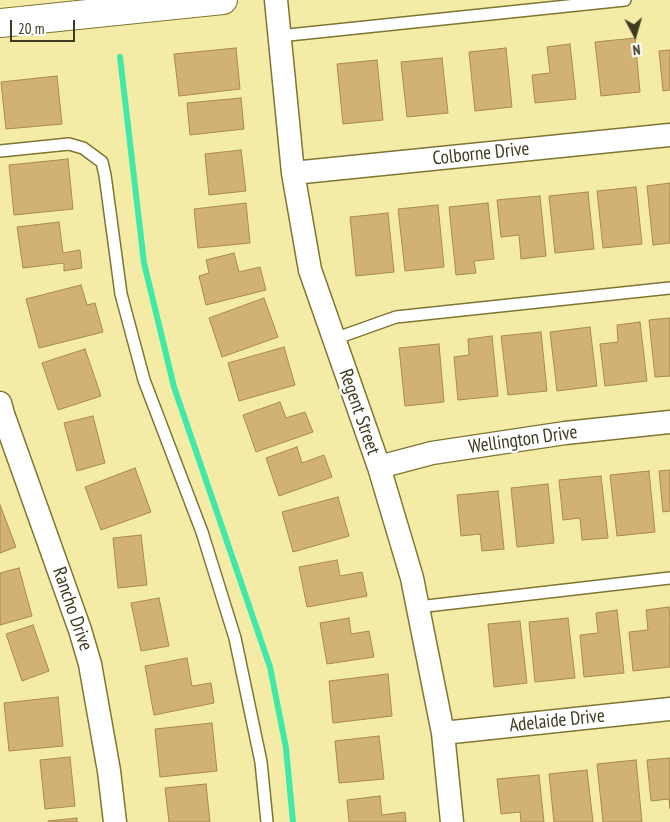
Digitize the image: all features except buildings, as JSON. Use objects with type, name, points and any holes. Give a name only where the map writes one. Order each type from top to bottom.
[{"type":"main road","points":[[0,23],[223,0]]},
{"type":"street","name":"Regent Street","points":[[276,0],[293,173],[310,270],[378,467],[412,578],[443,733],[452,822]]},
{"type":"street","name":"Colborne Drive","points":[[293,173],[670,135]]},
{"type":"street","name":"Rancho Drive","points":[[0,402],[80,630],[90,664],[109,771],[115,822]]},
{"type":"street","name":"Wellington Drive","points":[[378,467],[432,453],[565,433],[670,422]]},
{"type":"street","name":"Adelaide Drive","points":[[443,733],[670,710]]},
{"type":"lane","points":[[279,36],[625,0]]},
{"type":"lane","points":[[0,151],[69,144],[83,148],[102,162],[121,294],[144,380],[202,532],[235,638],[261,762],[267,822]]},
{"type":"lane","points":[[334,339],[396,317],[670,288]]},
{"type":"lane","points":[[418,606],[670,578]]},
{"type":"waterway","points":[[120,57],[144,263],[174,387],[270,667],[286,748],[293,822]]}]
